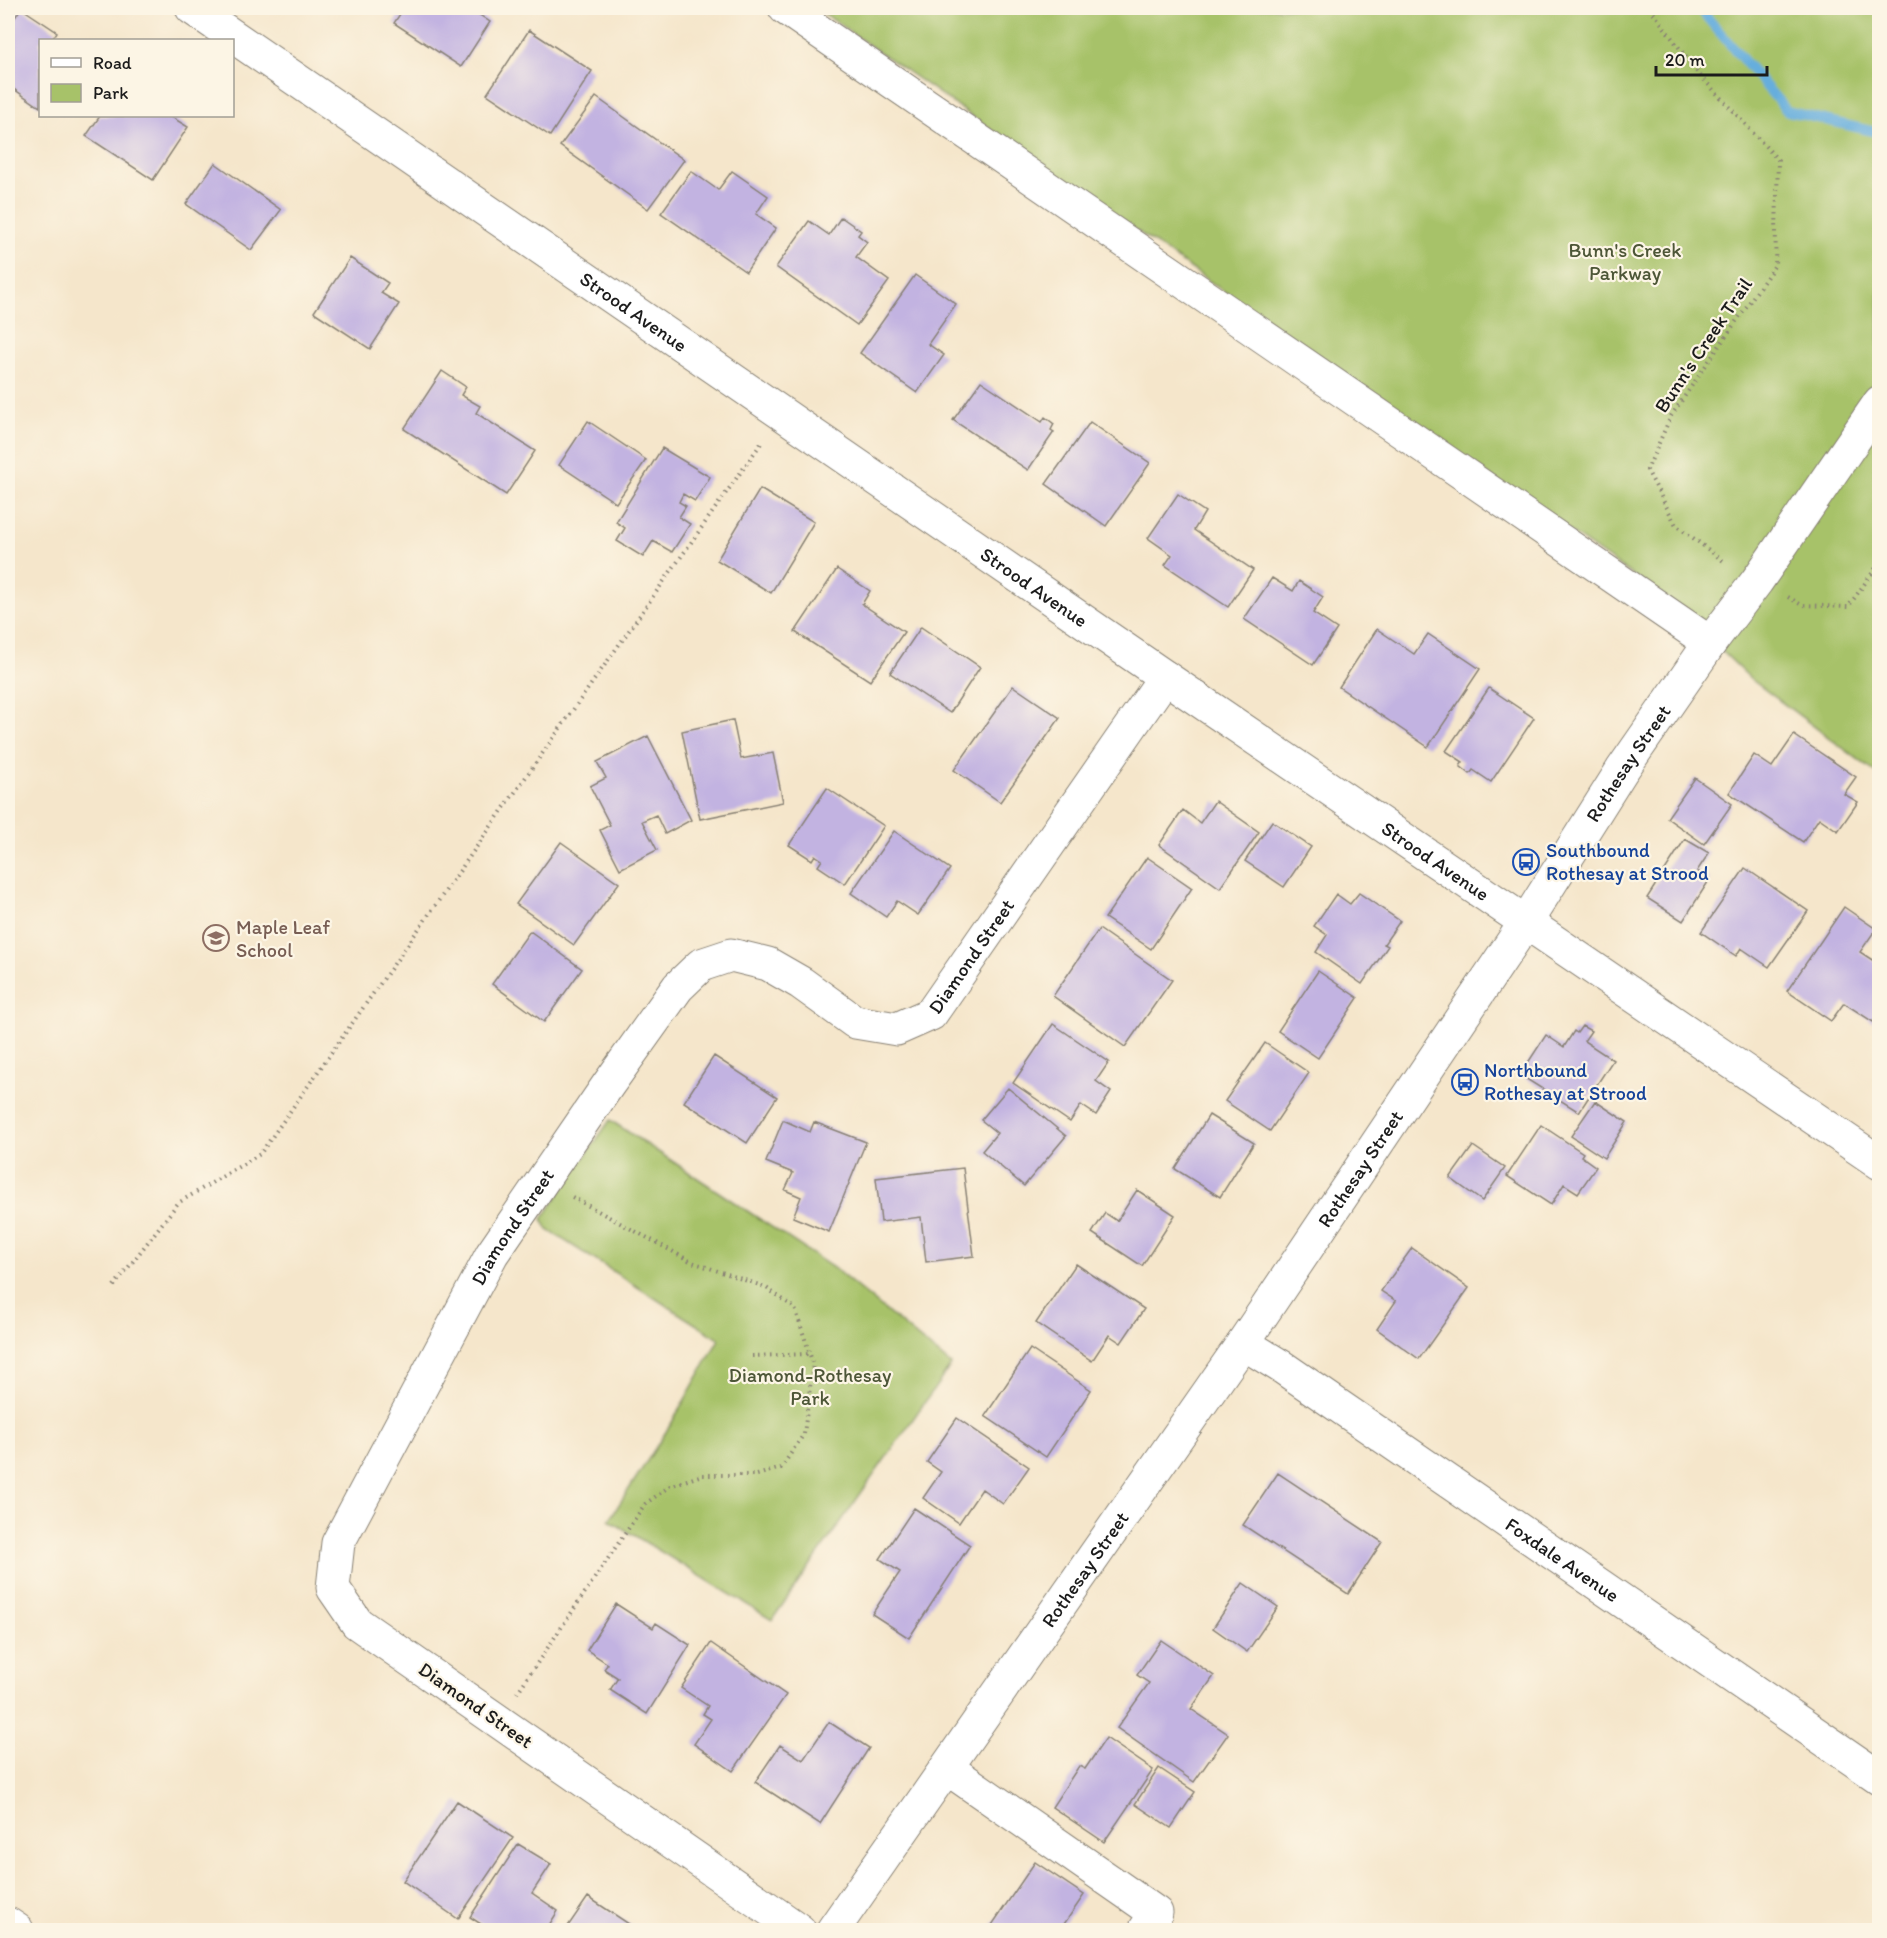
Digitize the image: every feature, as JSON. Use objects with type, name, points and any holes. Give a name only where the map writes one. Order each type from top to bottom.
[{"type":"street","name":"Strood Avenue","points":[[192,8],[1165,677],[1880,1162]]},
{"type":"street","points":[[785,8],[1710,643]]},
{"type":"street","name":"Rothesay Street","points":[[833,1930],[1244,1343],[1526,921],[1622,770],[1710,643],[1757,581],[1880,402]]},
{"type":"street","name":"Diamond Street","points":[[799,1930],[357,1623],[333,1588],[338,1543],[492,1254],[678,987],[701,965],[731,955],[768,964],[801,983],[855,1022],[897,1029],[931,1014],[1165,677]]},
{"type":"street","name":"Foxdale Avenue","points":[[1244,1343],[1880,1778]]},
{"type":"street","points":[[947,1768],[1156,1912],[1145,1930]]},
{"type":"street","points":[[8,1924],[17,1930]]},
{"type":"path","name":"Bunn's Creek Trail","points":[[1650,8],[1697,72],[1778,160],[1775,265],[1671,416],[1647,470],[1676,525],[1717,558],[1802,605],[1848,607],[1880,562]]},
{"type":"path","points":[[114,1286],[178,1203],[260,1154],[782,414]]},
{"type":"path","points":[[498,1721],[645,1504],[670,1486],[702,1475],[757,1475],[781,1468],[804,1434],[813,1364],[795,1308],[765,1287],[692,1262],[542,1181]]},
{"type":"path","points":[[752,1356],[810,1354]]},
{"type":"green space","name":"Bunn's Creek Parkway","points":[[816,8],[1879,8],[1879,775],[1752,680],[1671,602]]},
{"type":"green space","name":"Diamond-Rothesay Park","points":[[610,1120],[835,1269],[951,1365],[772,1620],[609,1520],[671,1424],[719,1339],[548,1230],[542,1219]]},
{"type":"building","points":[[21,8],[57,32],[53,39],[39,39],[39,106],[8,85],[8,28]]},
{"type":"building","points":[[404,8],[469,8],[490,22],[461,67],[394,23]]},
{"type":"building","points":[[529,30],[592,71],[550,136],[487,94]]},
{"type":"building","points":[[596,97],[684,160],[648,209],[560,146]]},
{"type":"building","points":[[99,117],[172,117],[188,127],[153,180],[86,136]]},
{"type":"building","points":[[215,163],[281,210],[251,250],[186,204]]},
{"type":"building","points":[[691,171],[718,190],[732,171],[768,196],[756,214],[776,228],[746,272],[661,213]]},
{"type":"building","points":[[841,217],[861,231],[858,235],[867,242],[856,257],[889,281],[857,325],[776,267],[809,221],[829,235]]},
{"type":"building","points":[[350,258],[388,283],[381,293],[399,304],[370,349],[314,312]]},
{"type":"building","points":[[915,275],[956,304],[928,344],[944,355],[917,393],[860,353]]},
{"type":"building","points":[[442,371],[466,387],[461,395],[480,406],[476,413],[535,451],[506,495],[404,429]]},
{"type":"building","points":[[981,381],[1042,422],[1045,417],[1054,424],[1051,430],[1054,432],[1028,470],[953,420]]},
{"type":"building","points":[[588,421],[646,460],[616,503],[559,465]]},
{"type":"building","points":[[1090,422],[1150,463],[1106,526],[1046,484]]},
{"type":"building","points":[[662,448],[710,477],[695,501],[683,494],[679,502],[686,506],[679,517],[690,524],[672,552],[653,541],[643,557],[617,541],[625,528],[616,522]]},
{"type":"building","points":[[760,489],[814,522],[771,593],[717,560]]},
{"type":"building","points":[[1178,494],[1205,512],[1194,530],[1253,570],[1228,607],[1165,565],[1172,555],[1148,538]]},
{"type":"building","points":[[837,569],[870,591],[862,604],[904,632],[870,681],[795,632]]},
{"type":"building","points":[[1272,578],[1293,591],[1299,581],[1323,597],[1313,613],[1337,629],[1313,665],[1244,619]]},
{"type":"building","points":[[921,627],[980,667],[950,713],[890,673]]},
{"type":"building","points":[[1377,629],[1414,654],[1428,634],[1480,669],[1428,747],[1339,687]]},
{"type":"building","points":[[1013,686],[1060,718],[1000,802],[954,770]]},
{"type":"building","points":[[1489,688],[1534,718],[1491,782],[1473,770],[1470,774],[1460,766],[1463,762],[1446,751]]},
{"type":"building","points":[[733,720],[741,759],[773,753],[783,802],[700,819],[682,731]]},
{"type":"building","points":[[1794,735],[1856,777],[1844,794],[1858,802],[1838,831],[1819,818],[1803,842],[1729,793],[1754,755],[1772,767]]},
{"type":"building","points":[[648,736],[691,820],[665,834],[656,815],[642,821],[657,850],[620,869],[600,830],[610,825],[590,786],[606,778],[597,762]]},
{"type":"building","points":[[1695,778],[1732,804],[1704,844],[1667,818]]},
{"type":"building","points":[[827,788],[884,826],[845,884],[818,866],[822,860],[815,855],[812,860],[789,845]]},
{"type":"building","points":[[1215,801],[1259,832],[1220,888],[1159,845],[1183,810],[1200,823]]},
{"type":"building","points":[[1272,821],[1311,847],[1284,887],[1245,861]]},
{"type":"building","points":[[894,831],[950,869],[918,915],[897,901],[886,917],[851,893]]},
{"type":"building","points":[[1685,839],[1709,853],[1697,871],[1710,879],[1683,921],[1647,898]]},
{"type":"building","points":[[561,842],[619,883],[574,945],[516,904]]},
{"type":"building","points":[[1147,857],[1192,888],[1151,949],[1105,918]]},
{"type":"building","points":[[1745,868],[1808,911],[1769,967],[1741,948],[1736,956],[1701,932]]},
{"type":"building","points":[[1359,893],[1400,921],[1384,944],[1388,946],[1362,984],[1316,952],[1327,935],[1314,926],[1336,894],[1350,904]]},
{"type":"building","points":[[1844,907],[1876,929],[1860,952],[1880,965],[1880,1011],[1873,1022],[1844,1003],[1831,1021],[1787,991]]},
{"type":"building","points":[[1099,929],[1172,980],[1125,1047],[1053,996]]},
{"type":"building","points":[[530,931],[582,969],[544,1022],[492,984]]},
{"type":"building","points":[[1318,971],[1358,998],[1318,1058],[1278,1031]]},
{"type":"building","points":[[1053,1024],[1109,1062],[1096,1081],[1111,1092],[1096,1115],[1081,1105],[1070,1122],[1013,1083]]},
{"type":"building","points":[[1582,1026],[1591,1031],[1584,1041],[1613,1060],[1579,1112],[1520,1075],[1546,1035],[1564,1047],[1574,1031],[1577,1033]]},
{"type":"building","points":[[1265,1043],[1309,1073],[1270,1131],[1225,1101]]},
{"type":"building","points":[[714,1056],[777,1097],[747,1143],[684,1102]]},
{"type":"building","points":[[1008,1088],[1066,1136],[1024,1186],[982,1151],[997,1133],[981,1120]]},
{"type":"building","points":[[1595,1101],[1627,1122],[1604,1158],[1571,1136]]},
{"type":"building","points":[[1209,1115],[1254,1143],[1220,1197],[1175,1169]]},
{"type":"building","points":[[783,1120],[810,1132],[814,1122],[866,1142],[829,1232],[793,1217],[801,1197],[785,1190],[793,1173],[766,1162]]},
{"type":"building","points":[[1541,1125],[1583,1153],[1581,1156],[1596,1167],[1578,1193],[1564,1184],[1551,1205],[1507,1176]]},
{"type":"building","points":[[1473,1146],[1505,1168],[1482,1201],[1450,1178]]},
{"type":"building","points":[[963,1168],[974,1256],[926,1262],[921,1217],[881,1222],[876,1178]]},
{"type":"building","points":[[1137,1190],[1175,1215],[1142,1266],[1092,1233],[1105,1213],[1117,1221]]},
{"type":"building","points":[[1412,1248],[1469,1288],[1419,1359],[1377,1329],[1396,1301],[1381,1291]]},
{"type":"building","points":[[1076,1264],[1144,1309],[1121,1343],[1109,1335],[1092,1361],[1036,1323]]},
{"type":"building","points":[[1030,1349],[1091,1390],[1046,1457],[985,1416]]},
{"type":"building","points":[[957,1418],[1029,1467],[1003,1504],[982,1489],[959,1523],[923,1498],[941,1472],[927,1462]]},
{"type":"building","points":[[1278,1473],[1382,1542],[1348,1594],[1243,1525]]},
{"type":"building","points":[[914,1508],[970,1545],[909,1638],[872,1614],[900,1572],[880,1559]]},
{"type":"building","points":[[1243,1583],[1278,1607],[1247,1652],[1213,1628]]},
{"type":"building","points":[[616,1604],[653,1628],[656,1623],[690,1645],[647,1714],[610,1690],[618,1678],[604,1669],[608,1664],[587,1650]]},
{"type":"building","points":[[1161,1640],[1214,1676],[1191,1709],[1228,1734],[1194,1782],[1117,1728],[1149,1683],[1137,1675]]},
{"type":"building","points":[[711,1643],[786,1695],[733,1771],[694,1744],[711,1719],[703,1714],[708,1706],[681,1688]]},
{"type":"building","points":[[829,1722],[869,1748],[820,1824],[755,1782],[780,1745],[803,1760]]},
{"type":"building","points":[[1106,1738],[1153,1770],[1104,1842],[1052,1807],[1079,1766],[1085,1769]]},
{"type":"building","points":[[1159,1768],[1195,1792],[1171,1828],[1135,1804]]},
{"type":"building","points":[[457,1801],[513,1838],[458,1919],[403,1881]]},
{"type":"building","points":[[518,1844],[551,1864],[532,1893],[558,1911],[546,1930],[490,1930],[470,1917]]},
{"type":"building","points":[[1035,1862],[1084,1895],[1060,1930],[1000,1930],[992,1925]]},
{"type":"building","points":[[588,1897],[638,1930],[566,1929]]},
{"type":"waterway","points":[[1699,8],[1787,111],[1880,133]]},
{"type":"place","name":"Southbound Rothesay at Strood","points":[[1526,862]]},
{"type":"place","name":"Maple Leaf School","points":[[216,938]]},
{"type":"place","name":"Northbound Rothesay at Strood","points":[[1465,1082]]}]
